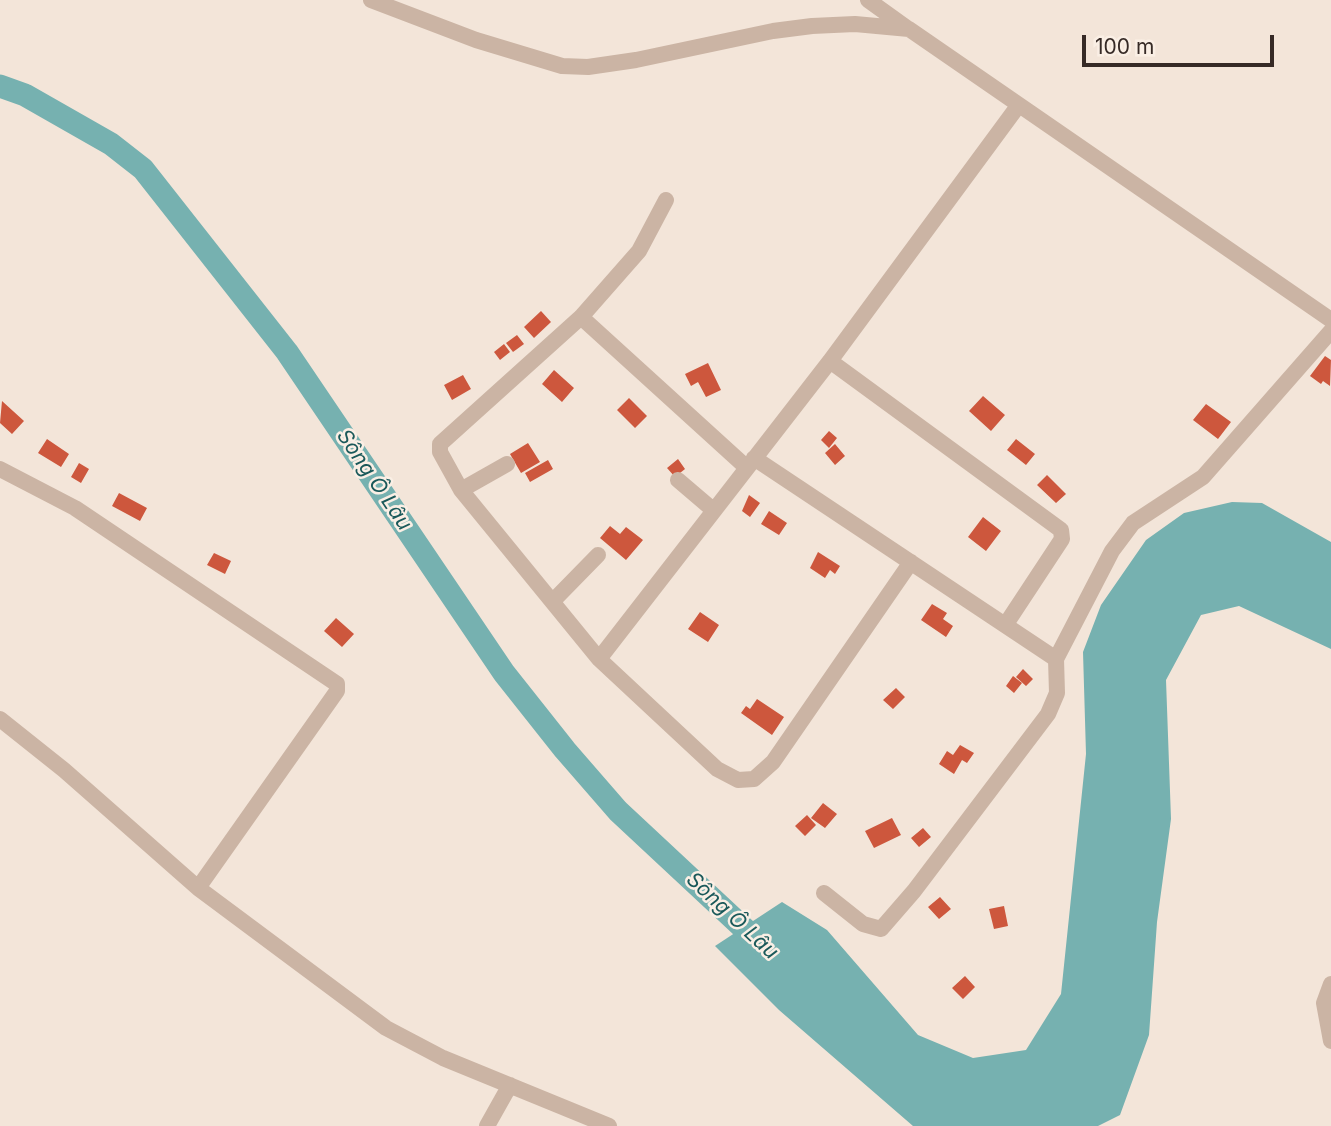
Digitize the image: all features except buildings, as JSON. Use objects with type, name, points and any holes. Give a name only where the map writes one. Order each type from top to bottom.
[{"type":"street","points":[[371,0],[476,40],[562,66],[636,61],[773,31],[812,26],[874,25],[909,29]]},
{"type":"street","points":[[868,0],[1331,320]]},
{"type":"street","points":[[599,659],[712,509],[830,361],[1018,106]]},
{"type":"street","points":[[666,200],[639,251],[581,317],[440,444],[440,452],[461,490],[599,659],[717,769],[738,780],[754,779],[773,762],[911,562]]},
{"type":"street","points":[[581,317],[750,463],[911,562],[1056,659]]},
{"type":"street","points":[[824,893],[863,924],[881,929],[914,891],[1048,714],[1056,693],[1056,659],[1112,551],[1133,523],[1203,477],[1331,331]]},
{"type":"street","points":[[830,361],[1061,530],[1062,539],[1006,624]]},
{"type":"street","points":[[461,490],[508,464]]},
{"type":"street","points":[[0,469],[75,508],[337,684],[337,691],[198,888]]},
{"type":"street","points":[[678,480],[712,509]]},
{"type":"street","points":[[553,601],[598,555]]},
{"type":"street","points":[[0,719],[198,888],[386,1028],[410,1043],[610,1126]]},
{"type":"street","points":[[1331,984],[1324,1003],[1331,1041]]},
{"type":"street","points":[[486,1126],[510,1085]]},
{"type":"water","points":[[1232,502],[1262,503],[1331,542],[1331,649],[1239,606],[1201,615],[1166,680],[1171,819],[1157,922],[1149,1035],[1120,1115],[1098,1126],[913,1126],[779,1010],[715,946],[782,902],[827,930],[918,1035],[973,1058],[1026,1050],[1061,994],[1086,754],[1083,652],[1101,605],[1146,540],[1184,513]]},
{"type":"waterway","name":"Sông Ô Lâu","points":[[0,86],[25,95],[111,144],[143,169],[287,352],[504,673],[565,750],[618,811],[766,949]]}]
